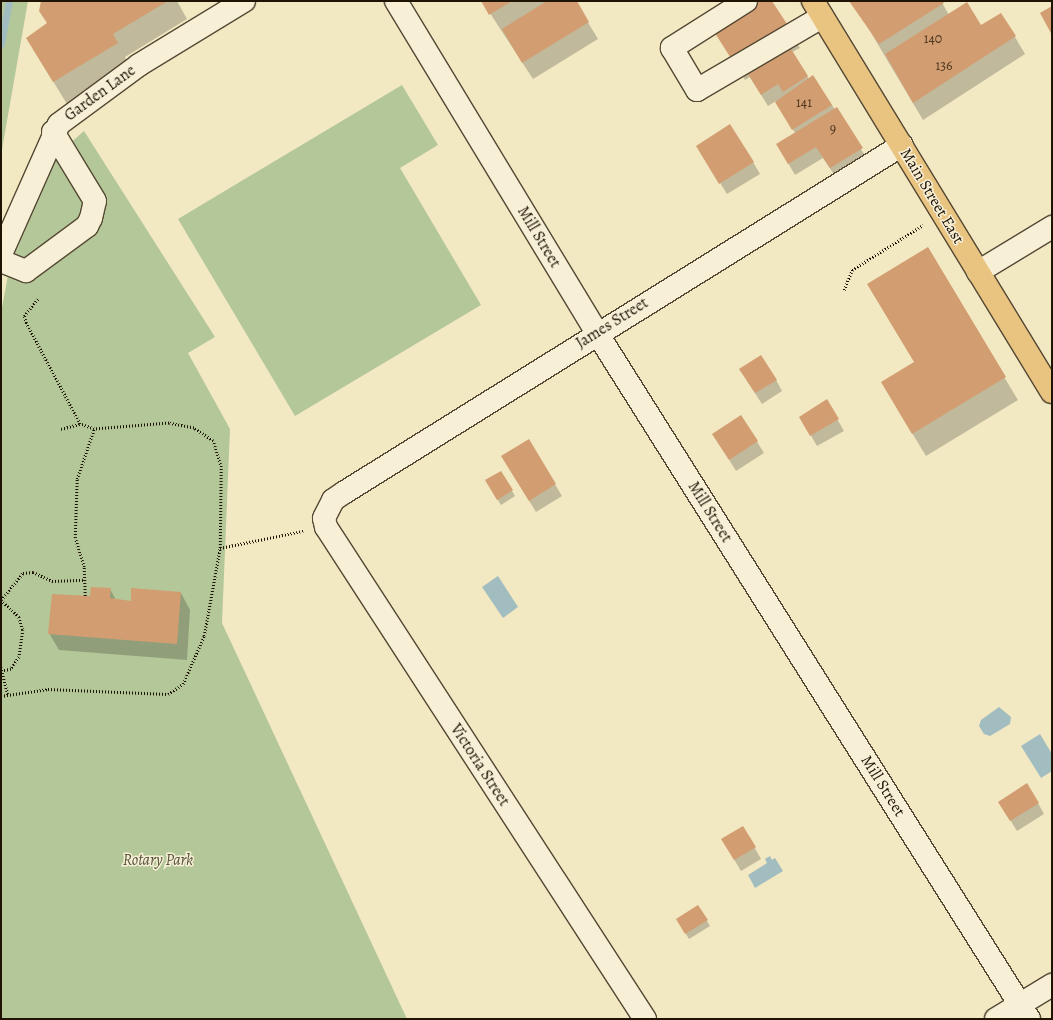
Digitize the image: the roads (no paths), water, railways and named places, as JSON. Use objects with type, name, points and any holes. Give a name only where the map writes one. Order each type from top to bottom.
[{"type":"main road","name":"Main Street East","points":[[818,9],[1052,392]]},
{"type":"street","name":"Garden Lane","points":[[1,254],[53,132],[66,117],[133,69],[244,1]]},
{"type":"street","name":"Mill Street","points":[[396,1],[596,333],[1025,1011]]},
{"type":"street","points":[[746,1],[672,48],[697,90],[818,9]]},
{"type":"street","points":[[1,261],[26,271],[87,226],[91,218],[95,201],[53,132]]},
{"type":"street","name":"James Street","points":[[328,508],[345,492],[596,333],[902,146]]},
{"type":"street","points":[[978,272],[1052,227]]},
{"type":"street","name":"Victoria Street","points":[[328,508],[326,527],[645,1019]]},
{"type":"street","points":[[996,1019],[1025,1011],[1052,985]]},
{"type":"water","points":[[498,576],[518,607],[503,618],[482,587]]},
{"type":"water","points":[[999,707],[1011,717],[1010,724],[990,736],[984,734],[979,726],[981,720]]},
{"type":"water","points":[[1040,734],[1052,754],[1052,771],[1041,778],[1021,746]]},
{"type":"water","points":[[770,856],[772,860],[775,858],[783,871],[755,888],[748,875],[767,863],[765,859]]},
{"type":"waterway","points":[[1,44],[9,1]]},
{"type":"park label","name":"Rotary Park","points":[[158,860]]}]
